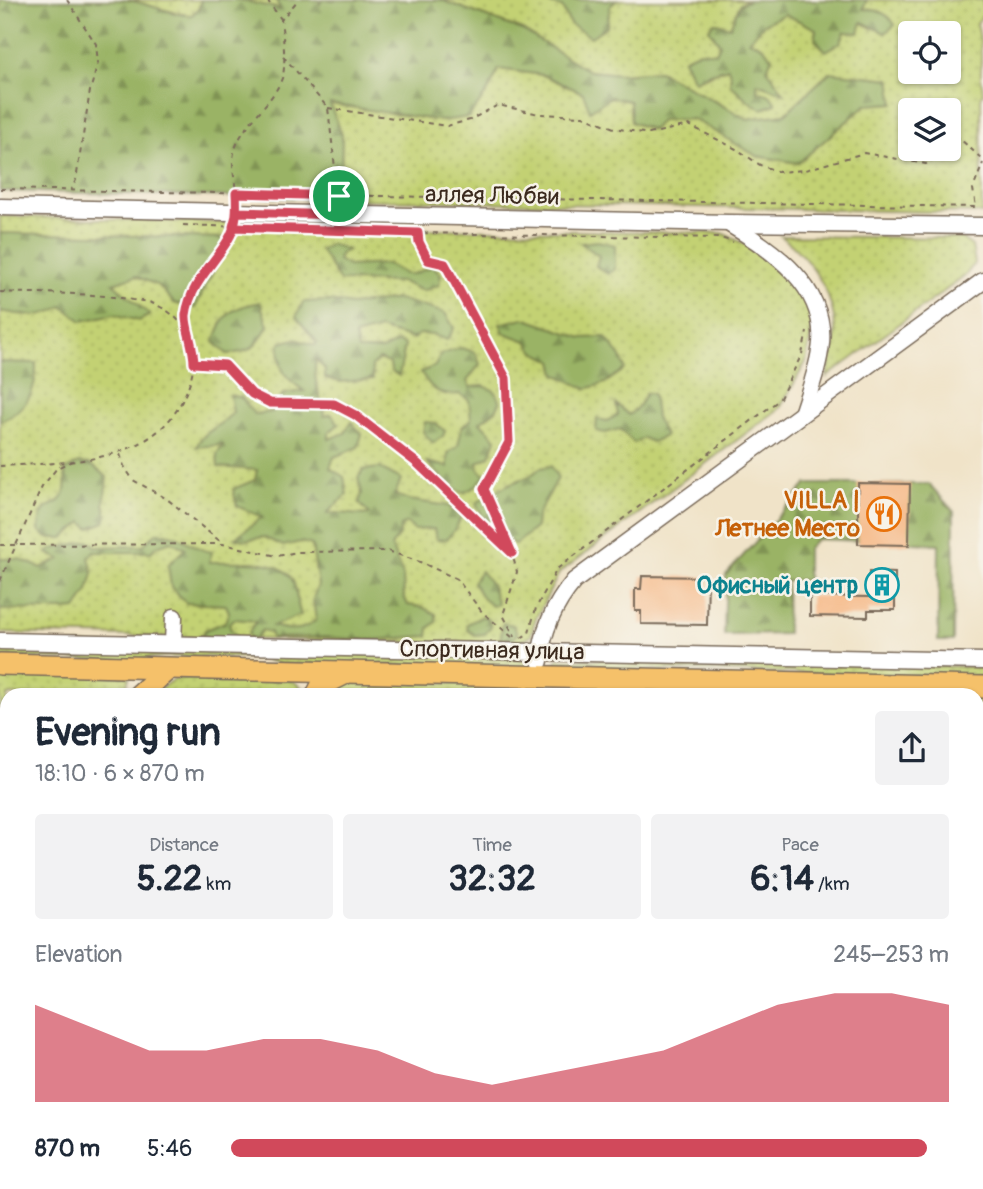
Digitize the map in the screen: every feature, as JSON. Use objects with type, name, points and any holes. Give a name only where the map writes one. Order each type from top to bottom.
[{"type":"main road","name":"Спортивная улица","points":[[0,664],[344,674],[757,681],[825,688]]},
{"type":"main road","points":[[147,688],[168,669]]},
{"type":"main road","points":[[320,688],[344,674]]},
{"type":"main road","points":[[757,681],[770,688]]},
{"type":"main road","name":"Спортивная улица","points":[[937,688],[983,687]]},
{"type":"street","name":"аллея Любви","points":[[0,208],[235,220],[341,215],[983,226]]},
{"type":"street","points":[[729,223],[791,268],[812,296],[821,326],[821,341],[819,358],[803,411]]},
{"type":"street","points":[[539,677],[541,653],[550,618],[561,596],[574,580],[983,281]]},
{"type":"street","points":[[173,644],[174,617]]},
{"type":"street","points":[[0,641],[541,653],[887,652],[983,661]]},
{"type":"path","points":[[67,0],[96,44],[98,63],[90,91],[76,180],[70,191]]},
{"type":"path","points":[[0,466],[76,460],[120,453],[134,448],[162,429],[177,412],[189,385],[194,363],[194,348],[186,317],[192,296],[202,273],[230,238],[235,220],[236,193],[232,169],[235,149],[245,129],[276,89],[283,74],[281,20],[267,0]]},
{"type":"path","points":[[281,20],[298,0]]},
{"type":"path","points":[[283,55],[328,108],[341,215]]},
{"type":"path","points":[[328,108],[447,126],[470,120],[498,105],[539,114],[583,116],[614,128],[649,134],[689,125],[738,150],[760,165],[779,172],[804,170],[864,153],[898,159]]},
{"type":"path","points":[[0,189],[975,207],[973,189],[983,161],[961,140]]},
{"type":"path","points":[[909,161],[926,164],[930,161]]},
{"type":"path","points":[[179,225],[235,220],[418,233],[721,238],[742,246]]},
{"type":"path","points":[[418,233],[419,242],[428,260],[445,264],[506,378],[509,442],[484,489],[512,553],[517,572],[503,615],[517,641]]},
{"type":"path","points":[[0,292],[116,297],[154,304],[180,321],[194,348]]},
{"type":"path","points":[[517,641],[529,634],[536,608],[558,569],[779,400],[802,354],[808,327]]},
{"type":"path","points":[[194,363],[225,365],[252,394],[270,403],[334,404],[355,415],[417,463],[512,553]]},
{"type":"path","points":[[120,453],[133,480],[167,499],[223,544]]},
{"type":"path","points":[[0,581],[42,487],[57,468],[76,460]]},
{"type":"path","points":[[0,545],[223,544],[277,556],[297,552],[388,551],[457,579],[482,612],[517,641]]},
{"type":"green space","points":[[0,0],[125,0],[177,14],[192,15],[199,8],[201,0],[240,0],[280,9],[276,0],[319,0],[320,4],[322,0],[441,0],[522,30],[589,71],[620,74],[659,71],[747,119],[785,114],[830,72],[890,79],[894,103],[866,105],[798,163],[757,156],[693,119],[661,120],[653,130],[631,122],[630,101],[610,97],[590,111],[583,93],[543,75],[499,69],[488,91],[469,117],[442,121],[330,104],[342,135],[341,172],[331,199],[0,191]]},
{"type":"green space","points":[[128,0],[201,0],[199,8],[192,15],[186,15]]},
{"type":"green space","points":[[240,0],[276,0],[281,9]]},
{"type":"green space","points":[[441,0],[535,0],[563,7],[570,24],[607,26],[610,6],[617,0],[750,0],[740,4],[730,28],[714,22],[709,29],[720,44],[716,53],[700,51],[683,59],[694,81],[728,68],[731,75],[730,84],[751,102],[757,91],[757,83],[770,87],[775,80],[767,69],[763,47],[748,40],[765,23],[785,14],[814,28],[831,31],[850,27],[861,21],[871,28],[862,9],[867,0],[983,0],[983,15],[977,23],[983,94],[982,213],[331,199],[341,172],[342,135],[329,103],[442,121],[488,91],[499,69],[543,75],[583,93],[630,101],[631,122],[652,130],[660,120],[693,119],[757,156],[798,163],[866,105],[830,72],[785,114],[747,119],[659,71],[620,74],[589,71],[522,30]]},
{"type":"green space","points":[[535,0],[617,0],[610,6],[607,26],[591,37],[570,24],[562,7]]},
{"type":"green space","points":[[750,0],[867,0],[863,9],[881,12],[895,25],[885,33],[862,22],[859,33],[845,32],[840,43],[826,51],[815,40],[816,29],[785,14],[765,23],[749,40],[763,47],[772,57],[767,69],[784,93],[757,83],[757,91],[770,95],[776,104],[762,109],[730,84],[731,75],[728,68],[694,81],[683,59],[700,51],[716,53],[720,44],[709,29],[714,22],[730,27],[740,4]]},
{"type":"green space","points":[[0,216],[418,229],[722,233],[771,257],[789,273],[808,303],[813,324],[806,362],[780,408],[559,573],[535,620],[531,636],[514,643],[502,645],[0,633]]},
{"type":"green space","points":[[0,233],[230,238],[195,308],[174,303],[159,286],[136,276],[113,283],[150,315],[139,321],[114,314],[82,321],[62,306],[40,315],[0,311]]},
{"type":"green space","points":[[781,236],[961,238],[972,246],[975,263],[965,276],[827,377],[835,340],[835,324],[828,295],[813,269]]},
{"type":"green space","points":[[598,241],[615,245],[615,269],[608,274],[596,266],[599,256],[581,243]]},
{"type":"green space","points":[[331,244],[348,250],[341,253],[338,260],[348,266],[387,264],[405,274],[413,274],[433,266],[441,274],[439,285],[423,291],[402,282],[340,281],[320,250]]},
{"type":"green space","points":[[398,299],[445,313],[454,328],[447,340],[419,334],[413,339],[380,329],[355,336],[358,350],[382,350],[398,342],[405,345],[399,376],[391,371],[390,364],[379,359],[372,366],[373,379],[340,382],[325,378],[325,369],[316,359],[316,381],[324,416],[331,414],[339,424],[329,432],[329,439],[345,433],[351,422],[362,434],[358,447],[334,457],[330,468],[344,477],[347,495],[326,514],[370,514],[359,503],[362,493],[358,478],[363,470],[380,468],[401,479],[395,495],[409,500],[449,506],[461,517],[447,539],[436,540],[434,529],[414,530],[407,523],[401,526],[399,535],[391,546],[403,576],[404,597],[408,605],[422,607],[436,614],[436,622],[429,628],[428,636],[371,640],[272,638],[270,632],[262,630],[253,641],[248,634],[256,621],[234,619],[229,623],[231,630],[239,638],[213,639],[202,636],[205,630],[225,622],[229,612],[226,605],[186,603],[171,587],[168,565],[185,549],[171,541],[157,546],[151,552],[93,552],[89,558],[93,573],[88,591],[76,609],[0,610],[0,559],[19,559],[41,568],[60,559],[47,553],[53,549],[88,541],[97,547],[142,546],[156,533],[165,533],[212,552],[209,562],[259,562],[282,569],[290,576],[295,587],[301,615],[273,626],[296,629],[306,627],[316,620],[313,599],[318,585],[312,545],[301,542],[283,546],[264,537],[245,540],[235,538],[262,517],[237,506],[233,489],[255,480],[257,470],[218,467],[217,454],[223,445],[196,447],[203,437],[233,412],[230,395],[242,398],[254,414],[272,412],[283,394],[304,391],[283,372],[280,352],[280,343],[295,339],[315,345],[317,342],[296,317],[303,302],[330,301],[351,305]]},
{"type":"green space","points":[[260,302],[268,326],[264,333],[252,348],[227,354],[214,342],[221,324],[235,310]]},
{"type":"green space","points":[[523,318],[582,338],[605,337],[621,357],[625,369],[605,383],[586,389],[556,374],[553,361],[535,352],[527,341],[504,333],[500,324]]},
{"type":"green space","points":[[461,348],[475,352],[480,364],[467,381],[470,387],[484,386],[495,391],[500,402],[496,410],[480,422],[496,439],[490,456],[478,462],[478,467],[485,476],[475,487],[463,493],[451,488],[427,462],[448,467],[448,453],[458,446],[462,427],[471,420],[469,400],[459,394],[441,393],[428,383],[421,372],[435,366],[441,354]]},
{"type":"green space","points":[[0,362],[36,363],[36,373],[32,391],[24,405],[0,421]]},
{"type":"green space","points":[[646,393],[653,394],[656,417],[665,436],[652,442],[643,438],[634,443],[620,429],[605,433],[596,431],[597,419],[607,421],[618,415],[616,404],[629,415],[638,407]]},
{"type":"green space","points":[[425,422],[435,423],[445,431],[443,436],[433,443],[423,432]]},
{"type":"green space","points":[[79,463],[90,464],[107,477],[104,503],[107,516],[103,523],[89,528],[83,522],[64,538],[47,538],[39,530],[42,513],[64,494],[65,470]]},
{"type":"green space","points":[[551,466],[558,478],[537,516],[536,527],[515,545],[487,521],[476,503],[509,484],[530,476],[540,468]]},
{"type":"green space","points":[[807,484],[929,484],[954,512],[953,641],[938,641],[939,544],[816,539],[807,550],[807,580],[786,581],[787,634],[724,635],[726,575]]},
{"type":"green space","points":[[481,571],[491,584],[498,604],[492,606],[483,599],[473,582]]},
{"type":"green space","points":[[483,616],[489,620],[491,626],[485,634],[475,635],[468,630],[467,624]]},
{"type":"green space","points":[[503,623],[513,625],[517,633],[512,642],[505,644],[500,641]]},
{"type":"green space","points":[[0,642],[529,659],[527,667],[280,664],[256,657],[165,656],[130,661],[0,657]]},
{"type":"green space","points":[[557,659],[983,667],[983,677],[560,668],[556,664]]},
{"type":"green space","points":[[0,673],[129,676],[123,688],[0,688]]},
{"type":"green space","points":[[176,678],[292,680],[301,688],[161,688]]},
{"type":"green space","points":[[338,680],[643,688],[330,688]]},
{"type":"building","name":"VILLA | Летнее Место","points":[[858,483],[910,484],[909,545],[858,544]]},
{"type":"building","name":"Офисный центр","points":[[869,572],[895,573],[895,610],[868,610],[868,617],[810,616],[810,596],[869,597]]},
{"type":"building","points":[[642,576],[708,577],[707,625],[641,624],[641,611],[635,611],[635,589],[641,589]]},
{"type":"place","name":"VILLA | Летнее Место","points":[[884,514]]},
{"type":"place","name":"Офисный центр","points":[[882,585]]},
{"type":"route","points":[[339,196],[236,193],[237,212],[230,238],[202,273],[186,317],[194,348],[194,363],[225,365],[252,394],[270,403],[334,404],[355,415],[417,463],[512,553],[484,489],[509,442],[506,378],[445,264],[428,260],[419,242],[418,233],[233,227],[237,212],[341,215],[339,196]]}]
